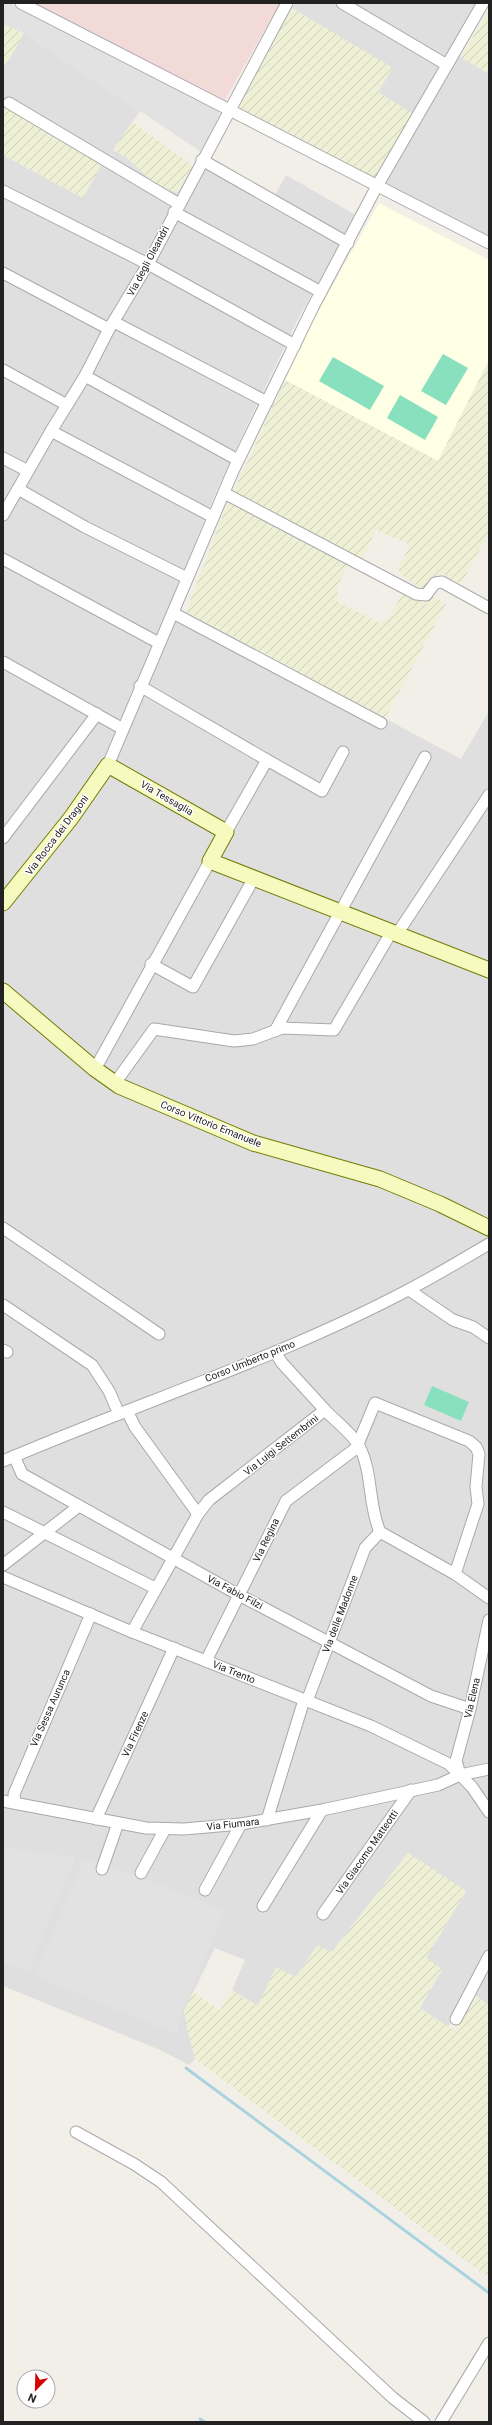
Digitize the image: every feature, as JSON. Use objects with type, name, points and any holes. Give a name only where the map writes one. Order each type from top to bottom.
[{"type":"street","points":[[21,3],[489,243]]},
{"type":"street","name":"Via degli Oleandri","points":[[3,515],[51,431],[85,376],[112,325],[148,264],[176,208],[287,3]]},
{"type":"street","points":[[342,3],[447,65]]},
{"type":"street","points":[[108,765],[140,686],[173,613],[238,460],[321,292],[377,186],[483,3]]},
{"type":"street","points":[[9,103],[176,208],[321,292]]},
{"type":"street","points":[[202,160],[348,243]]},
{"type":"street","points":[[3,191],[148,264],[295,345]]},
{"type":"street","points":[[3,273],[267,402]]},
{"type":"street","points":[[3,370],[67,405]]},
{"type":"street","points":[[85,376],[238,460]]},
{"type":"street","points":[[51,431],[213,517]]},
{"type":"street","points":[[3,458],[28,472]]},
{"type":"street","points":[[18,489],[85,527],[187,578]]},
{"type":"street","points":[[224,492],[416,594],[426,595],[435,583],[442,582],[489,608]]},
{"type":"street","points":[[3,559],[159,642]]},
{"type":"street","points":[[173,613],[381,723]]},
{"type":"street","points":[[3,662],[123,729]]},
{"type":"street","points":[[140,686],[322,791],[343,752]]},
{"type":"street","points":[[3,838],[97,714]]},
{"type":"street","points":[[275,1031],[425,756]]},
{"type":"street","points":[[95,1069],[151,964],[268,760]]},
{"type":"street","name":"Via Tessaglia","points":[[108,765],[226,832]]},
{"type":"street","name":"Via Rocca dei Dragoni","points":[[3,903],[71,818],[108,765]]},
{"type":"street","points":[[115,1083],[154,1029],[234,1041],[253,1039],[275,1031],[295,1028],[334,1030],[394,932],[489,795]]},
{"type":"street","points":[[210,861],[489,970]]},
{"type":"street","points":[[151,964],[193,987],[254,878]]},
{"type":"street","name":"Corso Vittorio Emanuele","points":[[3,991],[95,1069],[115,1083],[253,1143],[380,1179],[489,1228]]},
{"type":"street","points":[[3,1228],[159,1334]]},
{"type":"street","name":"Corso Umberto primo","points":[[3,1461],[275,1352],[409,1290],[489,1244]]},
{"type":"street","points":[[409,1290],[452,1320],[473,1327],[489,1338]]},
{"type":"street","points":[[3,1305],[92,1365],[123,1413],[135,1427],[198,1514]]},
{"type":"street","name":"Via Luigi Settembrini","points":[[132,1632],[155,1588],[198,1514],[210,1500],[324,1410],[282,1363],[275,1352]]},
{"type":"street","points":[[358,1445],[375,1403],[469,1441],[476,1447],[479,1454],[476,1487],[478,1504],[455,1574]]},
{"type":"street","points":[[324,1410],[358,1445],[365,1464],[376,1523],[380,1532],[455,1574],[489,1598]]},
{"type":"street","name":"Via Regina","points":[[206,1661],[286,1502],[358,1445]]},
{"type":"street","name":"Via Fabio Filzi","points":[[14,1456],[22,1474],[172,1558],[431,1696],[470,1709]]},
{"type":"street","points":[[3,1565],[79,1506]]},
{"type":"street","points":[[3,1512],[155,1588]]},
{"type":"street","name":"Via delle Madonne","points":[[267,1820],[306,1700],[365,1548],[380,1532]]},
{"type":"street","name":"Via Trento","points":[[3,1577],[132,1632],[378,1729],[449,1764],[460,1775],[489,1812]]},
{"type":"street","name":"Via Sessa Aurunca","points":[[15,1803],[14,1794],[91,1614]]},
{"type":"street","name":"Via Elena","points":[[460,1775],[456,1761],[485,1662],[489,1620]]},
{"type":"street","name":"Via Firenze","points":[[96,1819],[174,1648]]},
{"type":"street","name":"Via Fiumara","points":[[3,1801],[118,1824],[165,1829],[240,1824],[322,1810],[438,1785],[460,1775],[489,1769]]},
{"type":"street","name":"Via Giacomo Matteotti","points":[[323,1914],[411,1790]]},
{"type":"street","points":[[263,1906],[322,1810]]},
{"type":"street","points":[[102,1869],[118,1824]]},
{"type":"street","points":[[205,1890],[240,1824]]},
{"type":"street","points":[[140,1872],[165,1829]]},
{"type":"street","points":[[456,2019],[489,1956]]},
{"type":"street","points":[[76,2132],[134,2164],[161,2182],[387,2393],[424,2422]]},
{"type":"street","points":[[441,2422],[489,2343]]},
{"type":"shaded area","points":[[3,3],[9,3],[217,109],[220,115],[201,152],[24,33],[3,24]]},
{"type":"shaded area","points":[[31,3],[280,3],[225,100]]},
{"type":"shaded area","points":[[295,3],[478,3],[452,52],[489,74],[489,236],[376,178],[378,92],[292,8]]},
{"type":"shaded area","points":[[292,8],[393,68],[378,92],[413,114],[376,178],[240,108],[239,101]]},
{"type":"shaded area","points":[[489,10],[489,74],[461,57]]},
{"type":"shaded area","points":[[3,24],[24,33],[3,70]]},
{"type":"shaded area","points":[[24,33],[140,111],[113,150],[126,157],[155,183],[178,192],[201,152],[275,195],[286,175],[356,215],[300,315],[260,398],[215,494],[170,604],[461,759],[489,711],[489,2005],[467,1990],[448,2027],[420,2008],[442,1970],[426,1958],[466,1891],[408,1853],[332,1952],[317,1946],[296,1977],[276,1968],[258,2006],[232,1990],[245,1960],[215,1948],[184,2011],[195,2059],[189,2065],[158,2049],[3,1986],[3,155],[83,198],[100,165],[3,106],[3,70]]},
{"type":"shaded area","points":[[3,106],[101,165],[83,198],[3,155]]},
{"type":"shaded area","points":[[132,122],[193,166],[178,192],[166,190],[155,183],[126,157],[113,150]]},
{"type":"shaded area","points":[[379,203],[489,260],[489,360],[438,461],[285,380],[321,306]]},
{"type":"shaded area","points":[[489,360],[489,533],[461,584],[443,574],[435,577],[423,590],[404,577],[398,569],[410,545],[376,530],[361,561],[233,493],[285,380],[438,461]]},
{"type":"shaded area","points":[[229,499],[349,563],[337,587],[338,602],[378,622],[386,620],[405,591],[427,604],[431,596],[446,604],[385,718],[186,612]]},
{"type":"shaded area","points":[[3,1847],[74,1857],[74,1862],[28,1972],[3,1962]]},
{"type":"shaded area","points":[[408,1853],[466,1891],[426,1958],[442,1969],[420,2008],[455,2031],[475,1995],[489,2005],[489,2278],[195,2059],[187,2028],[184,2011],[193,1992],[220,2011],[232,1990],[258,2006],[276,1967],[296,1977],[317,1946],[332,1952]]},
{"type":"shaded area","points":[[83,1860],[113,1867],[225,1910],[183,2011],[177,2034],[34,1976]]},
{"type":"green space","points":[[443,354],[468,368],[446,405],[421,391]]},
{"type":"green space","points":[[333,357],[384,386],[370,410],[319,381]]},
{"type":"green space","points":[[400,395],[438,417],[425,440],[387,418]]},
{"type":"green space","points":[[432,1386],[469,1402],[461,1421],[424,1405]]},
{"type":"waterway","points":[[186,2068],[489,2293]]},
{"type":"waterway","points":[[200,2419],[205,2422]]}]
